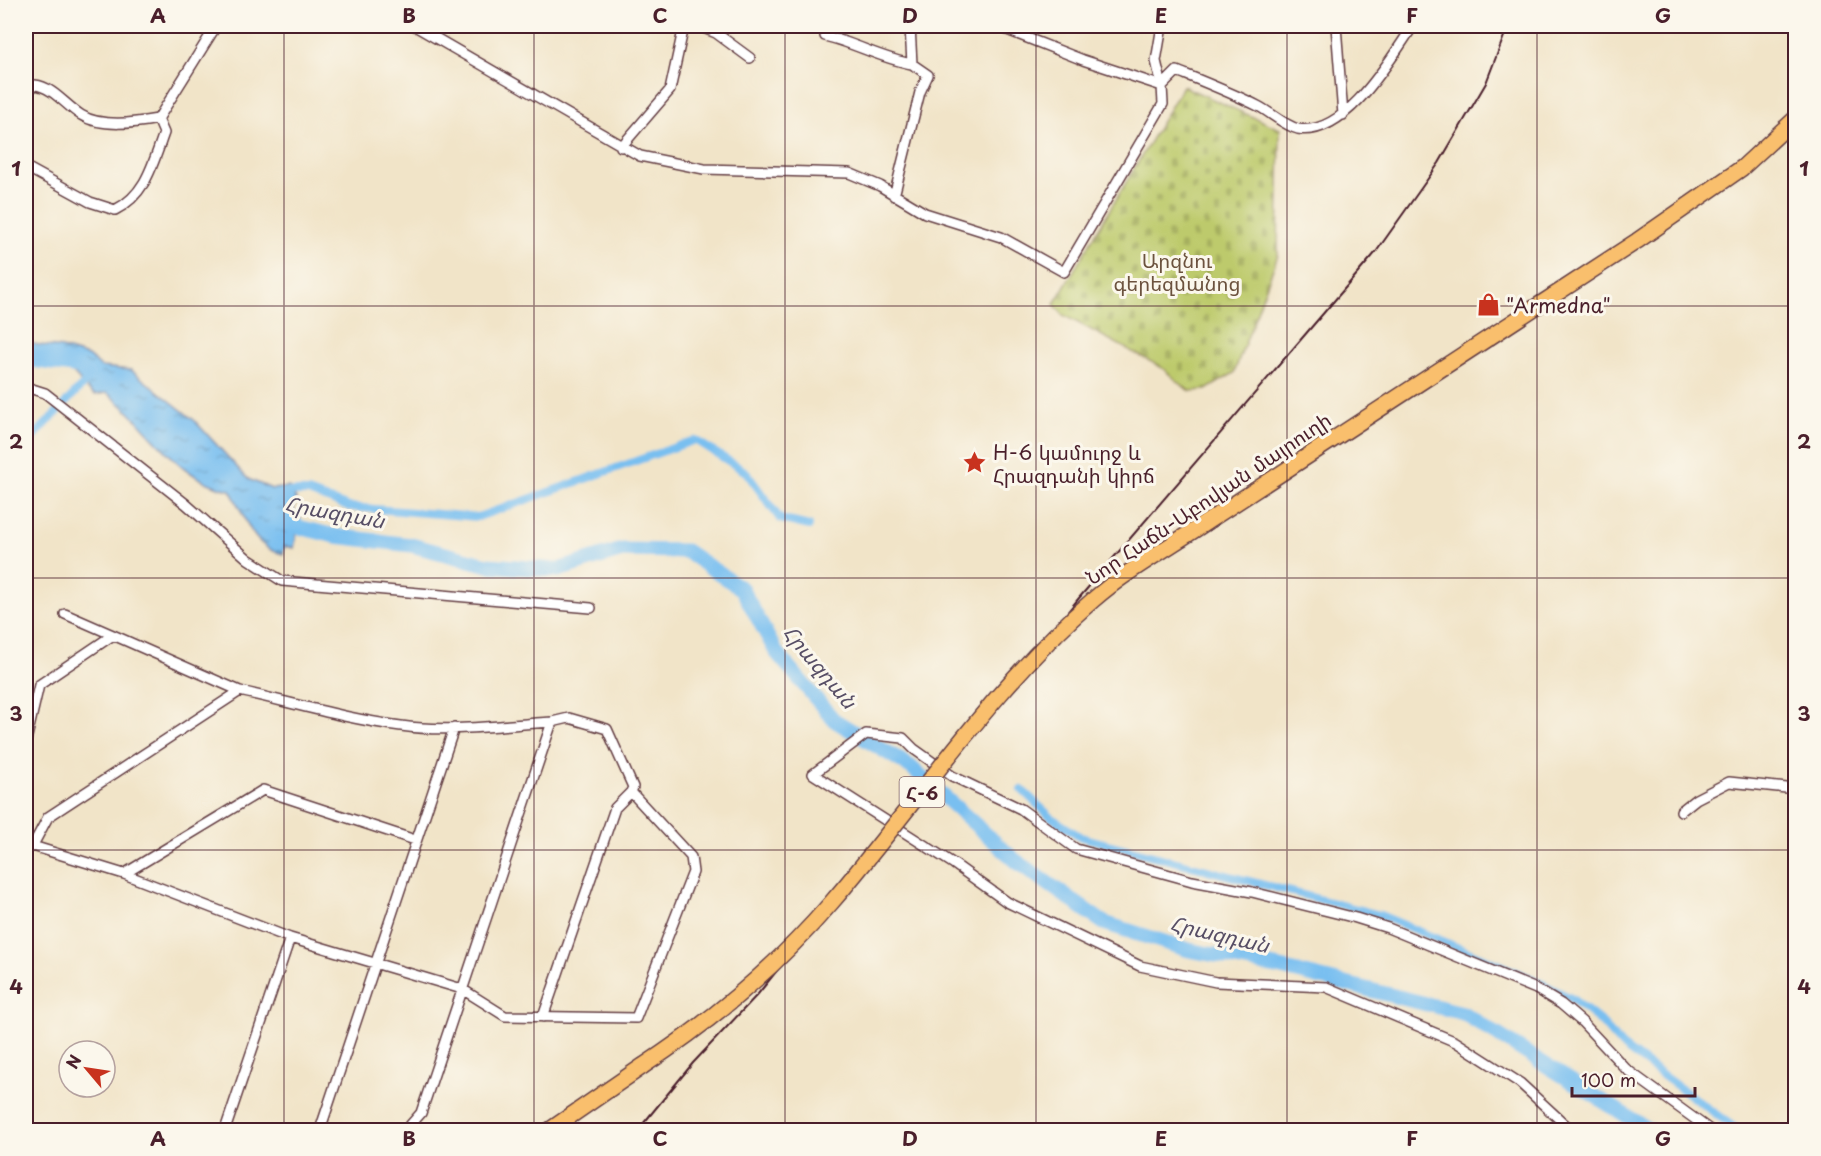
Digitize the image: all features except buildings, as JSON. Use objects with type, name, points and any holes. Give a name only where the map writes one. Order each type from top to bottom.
[{"type":"main road","name":"Նոր Հաճն-Աբովյան մայրուղի","points":[[550,1131],[688,1036],[741,994],[793,945],[838,894],[1015,677],[1061,630],[1119,579],[1637,242],[1742,168],[1796,118]]},
{"type":"street","points":[[26,92],[35,85],[44,86],[82,117],[127,125],[158,119],[216,26]]},
{"type":"street","points":[[415,26],[539,95],[621,147],[640,156],[704,169],[849,173],[880,186],[925,213],[1001,237],[1064,272],[1163,104],[1162,86],[1156,61],[1161,26]]},
{"type":"street","points":[[621,147],[670,90],[684,26]]},
{"type":"street","points":[[698,26],[716,33],[750,58]]},
{"type":"street","points":[[909,26],[912,64]]},
{"type":"street","points":[[997,26],[1074,57],[1162,86]]},
{"type":"street","points":[[1336,26],[1343,115]]},
{"type":"street","points":[[1162,86],[1177,70],[1258,106],[1298,129],[1317,126],[1343,115],[1369,89],[1413,26]]},
{"type":"street","points":[[825,36],[852,43],[893,61],[912,64],[928,75],[920,93],[894,196]]},
{"type":"street","points":[[26,167],[90,202],[115,210],[128,203],[144,184],[164,133],[158,119]]},
{"type":"street","points":[[26,387],[45,393],[186,504],[248,559],[282,581],[591,608]]},
{"type":"street","points":[[65,614],[240,691],[337,715],[402,727],[454,728],[552,722],[568,718],[607,729],[633,787],[615,808],[543,1017]]},
{"type":"street","points":[[26,741],[39,685],[113,635]]},
{"type":"street","points":[[240,691],[48,817],[29,846],[124,874],[290,938],[462,989],[505,1016],[636,1018],[693,872],[691,857],[631,792]]},
{"type":"street","points":[[406,1131],[421,1113],[552,722]]},
{"type":"street","points":[[320,1131],[454,728]]},
{"type":"street","points":[[1571,1131],[1520,1083],[1456,1042],[1326,987],[1216,982],[1140,966],[1007,902],[954,864],[813,774],[867,734],[903,738],[914,749],[952,776],[1021,809],[1076,849],[1192,881],[1252,892],[1356,918],[1442,950],[1536,989],[1561,1004],[1606,1046],[1626,1069],[1710,1131]]},
{"type":"street","points":[[1681,811],[1696,799],[1729,782],[1796,789]]},
{"type":"street","points":[[124,874],[263,790],[415,840]]},
{"type":"street","points":[[225,1131],[290,938]]},
{"type":"green space","name":"Արզնու գերեզմանոց","points":[[1183,86],[1280,129],[1278,255],[1234,373],[1206,390],[1189,391],[1161,367],[1063,315],[1054,304]]},
{"type":"water","points":[[26,343],[62,348],[88,356],[101,367],[131,370],[194,420],[248,479],[272,489],[289,487],[296,499],[293,511],[301,514],[294,548],[285,546],[283,554],[263,545],[250,529],[230,490],[211,484],[178,463],[122,405],[107,393],[95,395],[61,364],[51,362],[26,366]]},
{"type":"waterway","name":"Հրազդան","points":[[26,359],[79,367]]},
{"type":"waterway","points":[[26,445],[89,378]]},
{"type":"waterway","points":[[282,492],[308,492],[349,507],[478,517],[695,440],[746,472],[780,519],[809,526]]},
{"type":"waterway","name":"Հրազդան","points":[[278,522],[335,536],[411,545],[488,565],[558,570],[622,550],[686,551],[742,589],[776,652],[834,720],[911,767],[1016,861],[1104,923],[1189,950],[1281,968],[1463,1013],[1649,1130]]},
{"type":"waterway","points":[[1022,790],[1052,818],[1081,837],[1380,915],[1533,979],[1571,998],[1600,1021],[1622,1046],[1738,1130]]},
{"type":"railway","points":[[638,1130],[693,1063],[758,994],[1079,598],[1376,252],[1439,163],[1486,83],[1508,26]]},
{"type":"place","name":"\"Armedna\"","points":[[1488,305]]},
{"type":"place","name":"H-6 կամուրջ և Հրազդանի կիրճ","points":[[975,463]]}]
